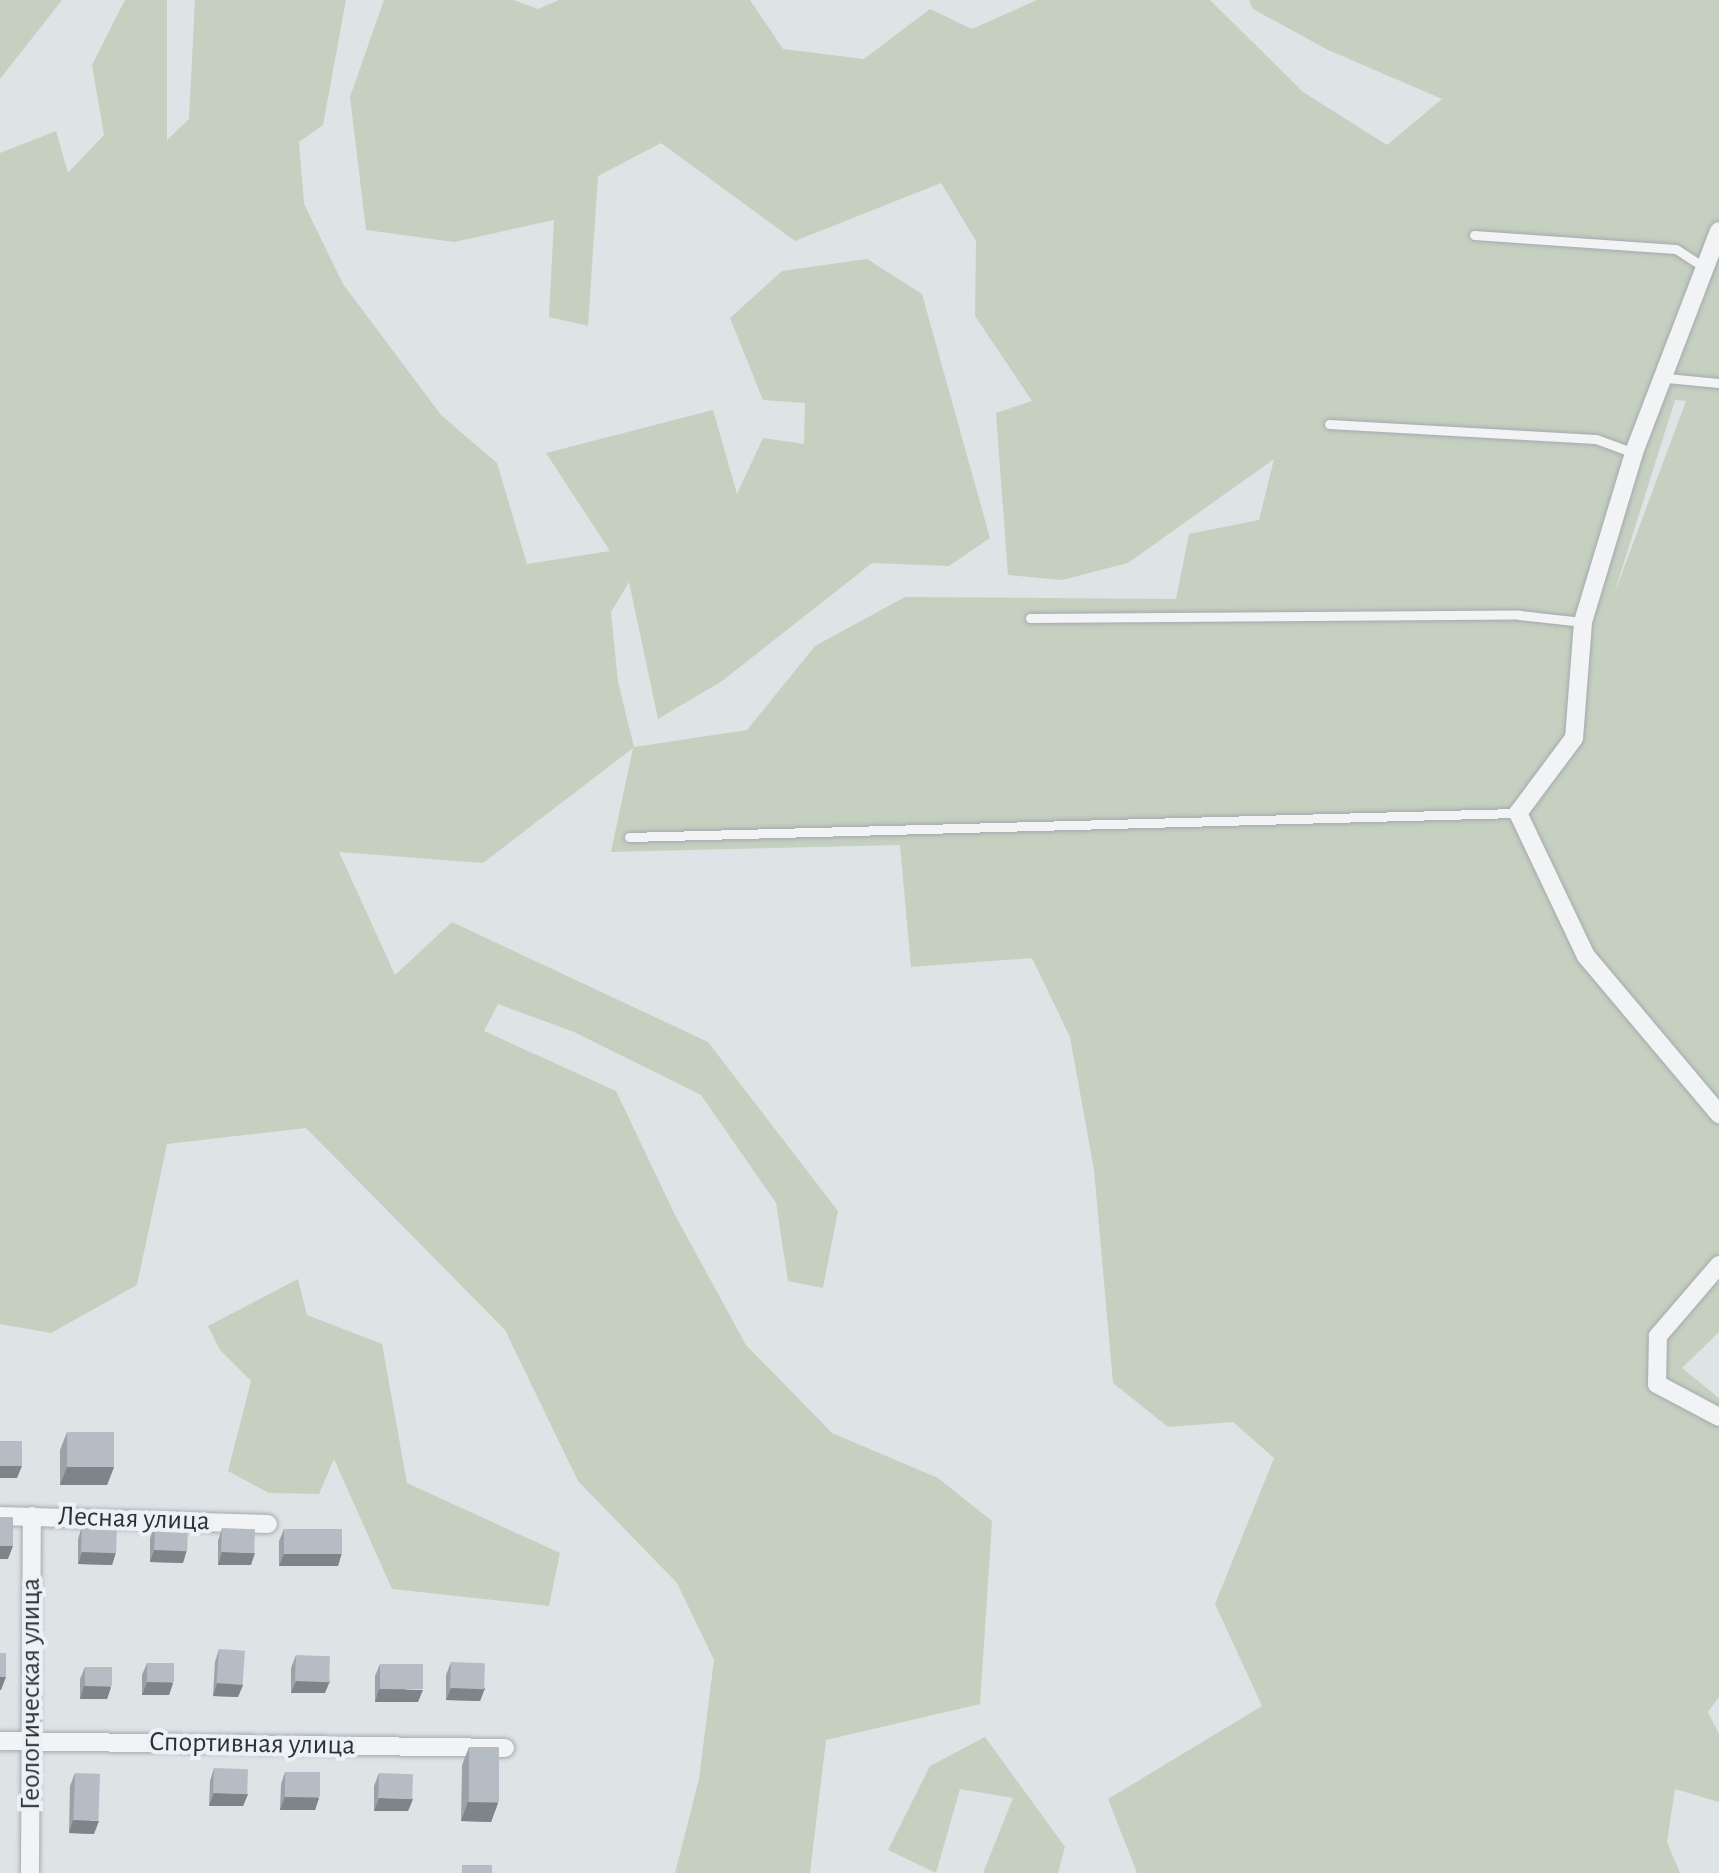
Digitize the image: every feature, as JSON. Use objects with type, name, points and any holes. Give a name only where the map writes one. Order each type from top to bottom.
[{"type":"street","points":[[1719,231],[1666,378],[1634,453],[1583,622],[1574,738],[1518,813],[1586,956],[1719,1114]]},
{"type":"street","points":[[1719,1265],[1658,1336],[1657,1384],[1719,1417]]},
{"type":"street","name":"Лесная улица","points":[[0,1516],[268,1524]]},
{"type":"street","name":"Геологическая улица","points":[[30,1873],[32,1516]]},
{"type":"street","name":"Спортивная улица","points":[[0,1741],[505,1748]]},
{"type":"lane","points":[[1474,235],[1676,249],[1707,269]]},
{"type":"lane","points":[[1666,378],[1719,383]]},
{"type":"lane","points":[[1329,424],[1596,439],[1634,453]]},
{"type":"lane","points":[[1030,618],[1519,615],[1583,622]]},
{"type":"lane","points":[[629,837],[1518,813]]},
{"type":"green space","points":[[0,0],[62,0],[0,79]]},
{"type":"green space","points":[[125,0],[167,0],[167,140],[189,119],[195,0],[346,0],[323,125],[299,142],[304,204],[343,284],[441,415],[497,463],[527,564],[610,551],[546,453],[713,410],[737,494],[763,438],[804,444],[805,403],[763,400],[730,318],[782,271],[867,259],[922,294],[990,538],[949,566],[872,563],[722,681],[658,719],[629,582],[611,612],[618,682],[634,747],[747,730],[815,646],[905,597],[1176,599],[1189,534],[1259,520],[1274,459],[1128,563],[1062,580],[1008,575],[996,413],[1032,401],[975,316],[976,241],[941,183],[795,241],[661,143],[598,176],[588,326],[549,317],[554,220],[454,242],[366,230],[350,97],[384,0],[514,0],[538,9],[559,0],[750,0],[783,49],[864,59],[930,9],[972,29],[1037,0],[1210,0],[1303,92],[1387,145],[1442,99],[1328,50],[1253,9],[1249,0],[1719,0],[1719,1332],[1682,1368],[1719,1398],[1719,1697],[1708,1712],[1719,1734],[1719,1802],[1675,1789],[1667,1842],[1680,1873],[1137,1873],[1108,1799],[1262,1706],[1215,1604],[1274,1458],[1233,1422],[1168,1427],[1113,1383],[1094,1170],[1070,1037],[1032,958],[911,967],[900,845],[611,852],[633,748],[483,863],[339,852],[395,975],[452,922],[708,1042],[838,1211],[823,1288],[788,1281],[776,1203],[701,1095],[574,1032],[498,1004],[484,1031],[616,1091],[675,1215],[746,1345],[832,1433],[938,1478],[992,1521],[980,1704],[826,1740],[810,1873],[675,1873],[699,1779],[714,1660],[677,1583],[578,1481],[505,1330],[306,1128],[167,1144],[137,1285],[51,1333],[0,1324],[0,153],[56,131],[68,173],[104,135],[92,65]],"holes":[[[1675,400],[1686,401],[1615,592]]]},
{"type":"green space","points":[[298,1279],[307,1315],[382,1344],[407,1483],[560,1553],[549,1606],[392,1589],[334,1459],[319,1494],[269,1493],[228,1471],[251,1381],[220,1350],[208,1326]]},
{"type":"green space","points":[[985,1737],[1065,1847],[1058,1873],[983,1873],[1013,1798],[960,1789],[936,1873],[888,1850],[930,1766]]},
{"type":"building","points":[[67,1432],[114,1432],[114,1467],[67,1467]]},
{"type":"building","points":[[0,1441],[22,1441],[22,1466],[0,1466]]},
{"type":"building","points":[[0,1517],[13,1517],[13,1546],[0,1546]]},
{"type":"building","points":[[155,1525],[188,1526],[187,1551],[154,1550]]},
{"type":"building","points":[[82,1526],[117,1527],[116,1553],[81,1552]]},
{"type":"building","points":[[222,1528],[255,1529],[254,1553],[221,1552]]},
{"type":"building","points":[[284,1529],[342,1529],[342,1554],[284,1554]]},
{"type":"building","points":[[219,1649],[245,1651],[243,1685],[217,1683]]},
{"type":"building","points":[[0,1653],[6,1653],[6,1677],[0,1677]]},
{"type":"building","points":[[296,1655],[330,1656],[329,1682],[295,1681]]},
{"type":"building","points":[[451,1662],[485,1663],[484,1689],[450,1688]]},
{"type":"building","points":[[147,1663],[174,1663],[174,1682],[147,1682]]},
{"type":"building","points":[[380,1664],[423,1664],[423,1689],[380,1689]]},
{"type":"building","points":[[85,1667],[112,1667],[112,1686],[85,1686]]},
{"type":"building","points":[[469,1747],[499,1747],[499,1802],[469,1802]]},
{"type":"building","points":[[214,1768],[248,1769],[247,1794],[213,1793]]},
{"type":"building","points":[[285,1772],[320,1772],[320,1797],[285,1797]]},
{"type":"building","points":[[75,1773],[100,1774],[98,1821],[73,1820]]},
{"type":"building","points":[[379,1773],[413,1774],[412,1799],[378,1798]]},
{"type":"building","points":[[462,1865],[492,1865],[492,1873],[462,1873]]}]
